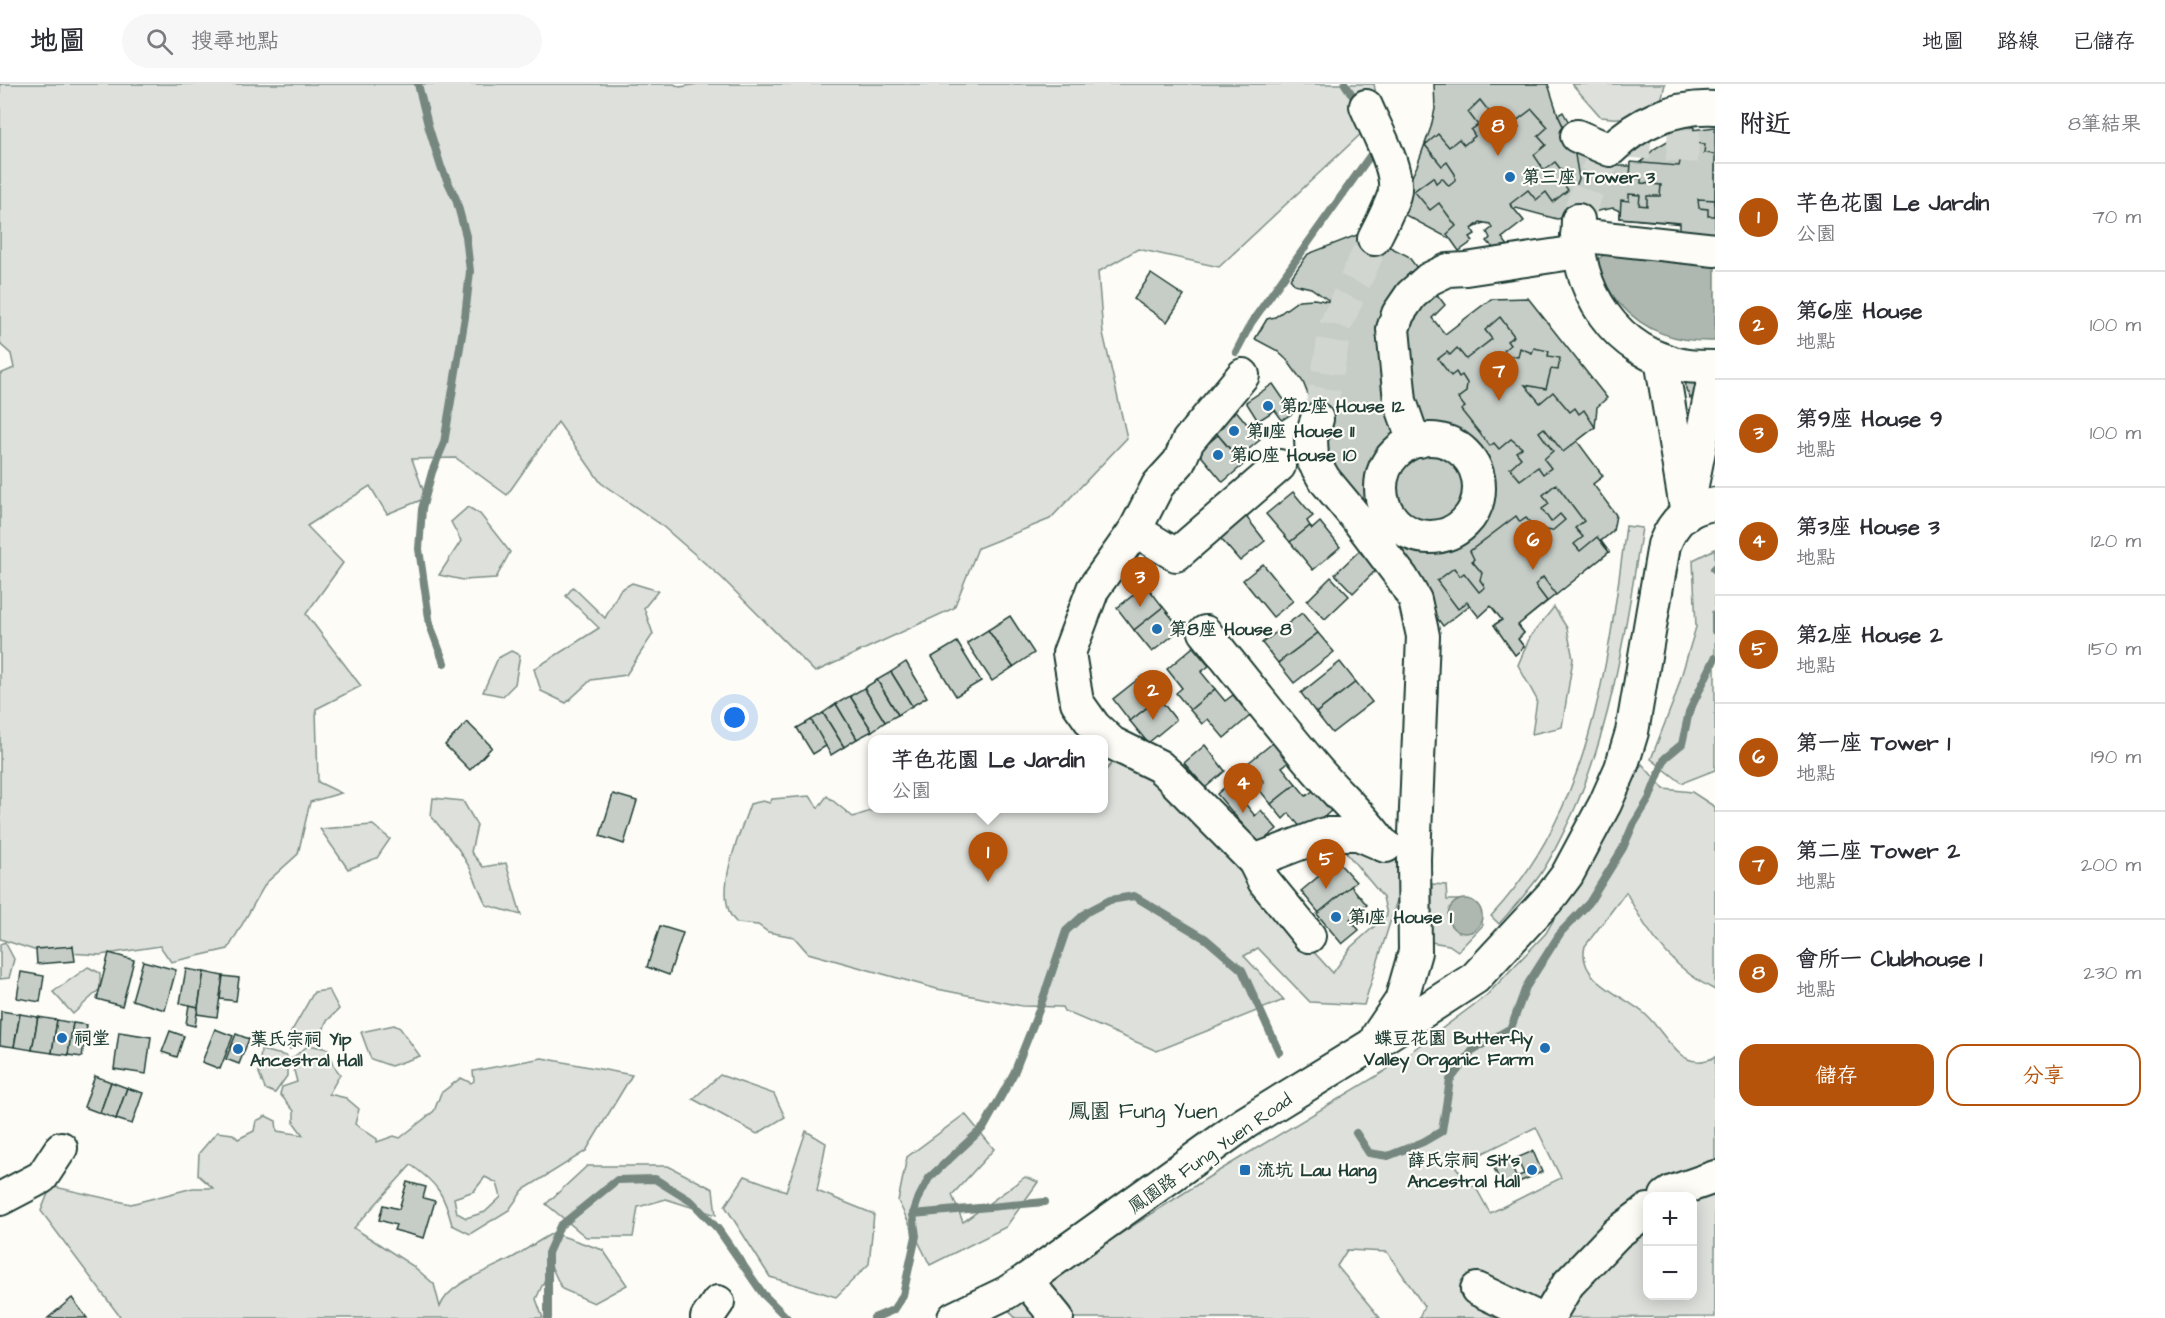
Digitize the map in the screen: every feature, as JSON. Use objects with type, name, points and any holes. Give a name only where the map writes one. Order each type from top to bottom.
[{"type":"street","points":[[1366,106],[1396,181],[1394,194],[1374,239]]},
{"type":"street","points":[[1577,136],[1610,150],[1644,124],[1671,112],[1715,108]]},
{"type":"street","points":[[1578,236],[1587,286],[1604,317],[1630,342],[1661,359],[1688,366],[1715,367]]},
{"type":"street","points":[[1419,441],[1410,430],[1400,401],[1393,329],[1398,314],[1412,295],[1429,279],[1448,270],[1467,269],[1578,236],[1715,250]]},
{"type":"street","points":[[1661,359],[1701,509]]},
{"type":"street","points":[[1701,509],[1715,372]]},
{"type":"street","points":[[1104,735],[1077,702],[1069,653],[1093,589],[1135,530],[1158,485],[1179,462],[1188,441],[1243,375]]},
{"type":"street","name":"鳳園路 Fung Yuen Road","points":[[954,1318],[1006,1293],[1026,1280],[1245,1123],[1370,1046],[1401,1001],[1415,952],[1414,859],[1424,636],[1415,600],[1402,578],[1324,479],[1311,458],[1311,439],[1317,419]]},
{"type":"street","points":[[1135,530],[1176,555],[1279,466]]},
{"type":"street","points":[[1370,1046],[1474,978],[1552,895],[1567,875],[1605,804],[1621,768],[1632,732],[1664,545],[1671,528],[1680,518],[1701,509]]},
{"type":"street","points":[[1205,632],[1335,791],[1369,824],[1383,845]]},
{"type":"street","points":[[1108,739],[1159,766],[1254,861],[1264,881],[1309,936]]},
{"type":"street","points":[[1254,861],[1325,834],[1358,834],[1414,859]]},
{"type":"street","points":[[0,1199],[42,1177],[61,1148]]},
{"type":"street","points":[[1672,1192],[1715,1177]]},
{"type":"street","points":[[1548,1318],[1568,1284],[1617,1233],[1643,1213]]},
{"type":"street","points":[[1026,1280],[1057,1318]]},
{"type":"street","points":[[1477,1289],[1538,1318]]},
{"type":"shaded area","points":[[0,84],[674,84],[680,87],[698,84],[1374,84],[1380,116],[1219,267],[1138,249],[1098,272],[1103,333],[1127,438],[1050,519],[978,548],[954,608],[815,672],[722,578],[660,524],[601,483],[558,422],[507,495],[456,458],[412,459],[426,498],[387,514],[370,486],[307,526],[343,563],[306,614],[361,686],[316,709],[318,782],[341,793],[310,802],[298,854],[266,883],[228,949],[171,962],[160,946],[100,955],[37,951],[0,939],[0,374],[14,368],[11,354],[1,345],[0,341]]},
{"type":"shaded area","points":[[1572,84],[1665,84],[1661,101],[1639,113],[1619,118],[1601,117]]},
{"type":"shaded area","points":[[1604,255],[1715,262],[1715,341],[1687,340],[1662,334],[1640,322],[1616,299],[1595,268],[1597,260]]},
{"type":"shaded area","points":[[468,507],[480,514],[510,552],[496,578],[463,580],[439,575],[461,541],[451,522]]},
{"type":"shaded area","points":[[1626,526],[1642,528],[1616,674],[1598,745],[1572,815],[1549,860],[1530,888],[1499,924],[1491,916],[1525,874],[1552,830],[1573,782],[1589,733],[1602,682]]},
{"type":"shaded area","points":[[1715,549],[1715,770],[1682,783],[1651,759],[1675,697],[1696,627],[1693,560]]},
{"type":"shaded area","points":[[632,583],[658,591],[644,608],[653,634],[626,675],[591,680],[566,703],[541,691],[534,669],[599,628],[566,596],[573,587],[605,618],[620,590]]},
{"type":"shaded area","points":[[1554,607],[1567,628],[1573,659],[1562,727],[1532,734],[1537,700],[1518,665],[1530,637]]},
{"type":"shaded area","points":[[511,651],[520,655],[515,684],[503,696],[483,692],[498,658]]},
{"type":"shaded area","points":[[1112,763],[1149,775],[1159,783],[1333,973],[1351,947],[1387,915],[1383,897],[1344,850],[1346,841],[1366,845],[1399,858],[1399,894],[1364,1005],[1310,1002],[1258,948],[1244,956],[1284,1000],[1157,1051],[1064,1011],[1062,1007],[1022,1006],[937,989],[808,953],[794,937],[768,932],[758,925],[737,923],[730,913],[726,899],[728,872],[750,804],[763,801],[770,803],[772,799],[810,796],[818,808],[827,796],[853,817],[868,812],[1108,813],[1108,768]]},
{"type":"shaded area","name":"蝶豆花園 Butterfly Valley Organic Farm","points":[[1642,764],[1664,789],[1692,792],[1715,807],[1715,990],[1700,982],[1674,961],[1652,935],[1626,892],[1585,946],[1584,958],[1595,978],[1646,1015],[1680,1054],[1697,1061],[1715,1057],[1715,1317],[1419,1318],[1424,1306],[1387,1252],[1347,1250],[1337,1266],[1380,1318],[1015,1318],[1008,1309],[1036,1288],[1212,1175],[1385,1071],[1487,995],[1546,933]],"holes":[[[1536,1127],[1561,1178],[1490,1213],[1475,1186],[1470,1187],[1451,1160],[1461,1152],[1465,1162]]]},
{"type":"shaded area","points":[[433,798],[463,801],[477,825],[471,852],[483,867],[506,863],[521,915],[486,905],[470,868],[459,850],[431,816]]},
{"type":"shaded area","points":[[373,825],[390,839],[377,858],[348,869],[320,829]]},
{"type":"shaded area","points":[[1432,884],[1446,885],[1447,900],[1458,900],[1450,908],[1451,924],[1455,928],[1468,932],[1472,931],[1481,920],[1483,925],[1458,951],[1449,945],[1431,942]]},
{"type":"shaded area","points":[[1465,899],[1477,904],[1482,916],[1477,928],[1465,933],[1453,928],[1448,916],[1453,904]]},
{"type":"shaded area","points":[[5,942],[14,959],[9,978],[0,979],[0,944]]},
{"type":"shaded area","points":[[88,967],[100,973],[100,989],[73,1014],[53,992]]},
{"type":"shaded area","points":[[329,990],[339,1009],[326,1022],[322,1035],[290,1049],[290,1034],[314,992]]},
{"type":"shaded area","points":[[394,1025],[400,1028],[420,1056],[391,1066],[371,1059],[361,1032]]},
{"type":"shaded area","points":[[309,1045],[328,1049],[333,1065],[340,1074],[329,1094],[346,1098],[359,1109],[355,1124],[377,1139],[377,1142],[394,1136],[400,1138],[434,1111],[441,1093],[461,1078],[471,1083],[474,1081],[473,1071],[542,1058],[632,1075],[586,1151],[523,1190],[509,1210],[470,1234],[452,1225],[439,1190],[411,1165],[354,1228],[413,1266],[434,1284],[440,1307],[445,1298],[463,1283],[553,1233],[603,1250],[627,1285],[594,1303],[562,1289],[551,1266],[536,1299],[543,1318],[121,1318],[41,1211],[51,1186],[131,1204],[193,1188],[213,1188],[198,1175],[199,1153],[217,1132],[233,1134],[238,1139],[254,1131],[256,1121],[266,1116],[276,1121],[277,1131],[303,1135],[294,1123],[294,1111],[280,1094],[282,1087],[297,1082],[291,1059]],"holes":[[[485,1177],[497,1183],[501,1197],[485,1212],[466,1218],[457,1213],[454,1198],[474,1191]]]},
{"type":"shaded area","points":[[261,1050],[287,1056],[287,1076],[275,1093],[265,1089],[259,1073]]},
{"type":"shaded area","points":[[720,1075],[774,1094],[785,1117],[757,1134],[693,1099]]},
{"type":"shaded area","points":[[965,1114],[994,1149],[952,1195],[963,1222],[1025,1177],[1038,1182],[1006,1227],[930,1265],[898,1201],[907,1157]]},
{"type":"shaded area","points":[[806,1131],[826,1143],[817,1191],[874,1214],[869,1264],[836,1297],[770,1277],[725,1206],[745,1176],[786,1191]]},
{"type":"shaded area","points":[[587,1166],[668,1166],[713,1189],[716,1215],[666,1199],[638,1207],[633,1237],[586,1237],[546,1204]]},
{"type":"building","points":[[1434,84],[1548,84],[1578,163],[1579,179],[1563,218],[1557,219],[1516,208],[1450,239],[1396,210],[1417,166],[1431,127],[1435,109]]},
{"type":"building","name":"第三座 Tower 3","points":[[1480,100],[1495,119],[1491,122],[1501,134],[1510,138],[1517,132],[1515,129],[1519,127],[1515,122],[1532,109],[1548,127],[1538,136],[1546,145],[1534,155],[1544,170],[1555,162],[1566,176],[1561,180],[1568,190],[1553,202],[1546,192],[1536,200],[1528,190],[1510,204],[1524,221],[1502,238],[1509,247],[1499,254],[1487,241],[1490,238],[1487,232],[1492,228],[1490,224],[1480,222],[1472,229],[1475,234],[1470,237],[1473,241],[1459,251],[1447,234],[1456,226],[1439,203],[1430,210],[1414,191],[1433,177],[1436,183],[1442,178],[1449,186],[1455,181],[1455,174],[1447,162],[1442,166],[1425,145],[1438,134],[1449,147],[1459,139],[1464,145],[1475,136],[1471,130],[1478,125],[1468,112]]},
{"type":"building","points":[[1563,112],[1591,157],[1604,166],[1631,166],[1640,163],[1654,149],[1684,131],[1715,127],[1715,227],[1620,218],[1620,211],[1613,208],[1563,218],[1579,179],[1574,149],[1558,115]]},
{"type":"building","points":[[1675,126],[1694,127],[1693,143],[1705,144],[1704,153],[1715,154],[1715,200],[1698,199],[1699,208],[1708,209],[1708,216],[1715,216],[1715,246],[1680,237],[1680,223],[1620,218],[1621,200],[1629,201],[1629,194],[1640,195],[1639,205],[1647,206],[1647,196],[1660,196],[1661,185],[1641,183],[1641,178],[1630,178],[1631,162],[1679,166],[1682,153],[1673,152]]},
{"type":"building","points":[[1362,233],[1408,256],[1445,305],[1432,318],[1445,334],[1491,299],[1528,298],[1607,398],[1597,407],[1595,427],[1577,441],[1603,476],[1593,484],[1616,515],[1613,531],[1601,541],[1609,552],[1518,625],[1524,633],[1518,639],[1524,647],[1515,655],[1494,625],[1502,620],[1491,606],[1479,617],[1470,605],[1443,626],[1326,467],[1322,430],[1303,382],[1287,360],[1276,350],[1255,339],[1267,319],[1275,317],[1299,300],[1314,299],[1331,302],[1311,288],[1294,284],[1290,279],[1308,254]]},
{"type":"building","points":[[1151,274],[1184,296],[1167,322],[1134,299]]},
{"type":"building","points":[[1500,317],[1514,336],[1507,341],[1510,345],[1504,350],[1509,356],[1518,357],[1520,348],[1532,353],[1534,348],[1549,351],[1548,356],[1560,358],[1558,370],[1551,369],[1546,389],[1525,385],[1540,403],[1553,392],[1570,412],[1575,408],[1579,414],[1584,410],[1595,427],[1563,452],[1544,428],[1539,432],[1553,451],[1544,459],[1551,468],[1543,474],[1538,467],[1520,480],[1510,468],[1521,458],[1516,452],[1522,448],[1511,439],[1499,449],[1494,443],[1490,446],[1461,410],[1465,407],[1458,398],[1466,392],[1467,383],[1462,375],[1459,377],[1456,372],[1451,376],[1438,359],[1447,352],[1450,355],[1457,348],[1466,359],[1492,339],[1485,330]]},
{"type":"building","points":[[1698,374],[1697,391],[1695,396],[1690,398],[1686,389],[1685,375]]},
{"type":"building","name":"第12座 House 12","points":[[1273,384],[1293,413],[1282,420],[1275,410],[1258,421],[1246,402]]},
{"type":"building","name":"第11座 House 11","points":[[1234,408],[1260,440],[1238,458],[1211,427]]},
{"type":"building","name":"第10座 House 10","points":[[1218,435],[1243,465],[1223,482],[1198,452]]},
{"type":"building","points":[[1556,484],[1584,521],[1575,528],[1583,537],[1574,544],[1580,551],[1597,537],[1609,552],[1556,595],[1543,577],[1535,585],[1547,601],[1518,625],[1524,633],[1518,639],[1524,647],[1515,655],[1494,625],[1502,620],[1491,606],[1479,617],[1467,602],[1458,609],[1437,581],[1454,568],[1460,576],[1464,573],[1479,592],[1485,587],[1480,580],[1482,573],[1472,561],[1474,559],[1470,551],[1516,516],[1520,522],[1526,518],[1535,528],[1552,531],[1565,520],[1560,514],[1551,522],[1542,509],[1549,504],[1543,495]]},
{"type":"building","points":[[1293,492],[1313,516],[1307,521],[1310,526],[1290,542],[1266,514]]},
{"type":"building","points":[[1241,510],[1265,541],[1240,561],[1215,532]]},
{"type":"building","points":[[1320,522],[1340,547],[1313,570],[1290,542],[1310,526],[1312,529]]},
{"type":"building","points":[[1359,551],[1377,569],[1353,593],[1335,574]]},
{"type":"building","points":[[1263,564],[1293,601],[1273,617],[1243,580]]},
{"type":"building","points":[[1331,577],[1349,596],[1325,619],[1307,601]]},
{"type":"building","points":[[1146,585],[1163,607],[1134,630],[1117,608]]},
{"type":"building","name":"第8座 House 8","points":[[1163,607],[1181,629],[1152,652],[1134,630]]},
{"type":"building","points":[[1302,613],[1318,633],[1278,663],[1262,643]]},
{"type":"building","points":[[1010,616],[1034,653],[1013,667],[988,630]]},
{"type":"building","points":[[988,630],[1013,667],[992,681],[967,643]]},
{"type":"building","points":[[1318,633],[1334,652],[1294,683],[1278,663]]},
{"type":"building","points":[[957,642],[981,681],[956,696],[932,657]]},
{"type":"building","points":[[1193,647],[1209,666],[1201,672],[1215,689],[1190,710],[1176,693],[1182,688],[1167,669]]},
{"type":"building","points":[[906,662],[927,697],[912,706],[891,672]]},
{"type":"building","points":[[1340,662],[1356,682],[1316,713],[1301,693]]},
{"type":"building","points":[[891,672],[912,706],[898,715],[877,680]]},
{"type":"building","points":[[1142,676],[1159,698],[1130,721],[1113,699]]},
{"type":"building","points":[[877,680],[898,715],[885,722],[864,688]]},
{"type":"building","points":[[1356,682],[1372,702],[1332,733],[1316,713]]},
{"type":"building","points":[[864,688],[885,722],[872,731],[850,696]]},
{"type":"building","points":[[1215,689],[1225,701],[1233,695],[1250,716],[1224,738],[1208,719],[1202,724],[1190,710]]},
{"type":"building","points":[[850,696],[872,731],[857,739],[836,704]]},
{"type":"building","points":[[1159,698],[1176,720],[1148,743],[1130,721]]},
{"type":"building","points":[[836,704],[857,739],[844,747],[823,713]]},
{"type":"building","points":[[823,713],[844,747],[831,755],[811,720]]},
{"type":"building","points":[[811,720],[826,746],[813,754],[797,728]]},
{"type":"building","points":[[467,722],[492,747],[470,770],[445,745]]},
{"type":"building","points":[[1274,742],[1290,761],[1282,767],[1296,784],[1271,804],[1257,787],[1264,782],[1248,763]]},
{"type":"building","points":[[1205,745],[1225,771],[1199,793],[1192,784],[1198,779],[1184,763]]},
{"type":"building","points":[[1234,779],[1245,791],[1239,796],[1255,816],[1261,810],[1277,829],[1259,844],[1217,794]]},
{"type":"building","points":[[1296,784],[1306,796],[1314,790],[1331,811],[1305,833],[1289,813],[1283,819],[1271,804]]},
{"type":"building","points":[[613,794],[637,801],[624,844],[600,836]]},
{"type":"building","points":[[1337,861],[1356,882],[1319,913],[1301,891]]},
{"type":"building","name":"第1座 House 1","points":[[1351,886],[1367,905],[1350,919],[1359,930],[1342,944],[1317,914]]},
{"type":"building","points":[[660,926],[683,933],[669,975],[647,967]]},
{"type":"building","points":[[73,946],[75,961],[37,964],[36,949]]},
{"type":"building","points":[[109,953],[134,960],[122,1006],[97,999]]},
{"type":"building","points":[[143,961],[176,970],[165,1010],[132,1000]]},
{"type":"building","points":[[186,969],[204,972],[198,1007],[180,1003]]},
{"type":"building","points":[[21,972],[44,976],[40,1002],[17,998]]},
{"type":"building","points":[[204,972],[223,976],[217,1017],[197,1014]]},
{"type":"building","points":[[223,976],[239,978],[236,1001],[220,999]]},
{"type":"building","points":[[189,1005],[198,1007],[195,1026],[186,1024]]},
{"type":"building","points":[[1,1011],[20,1014],[14,1047],[0,1045]]},
{"type":"building","points":[[20,1014],[38,1017],[32,1050],[14,1047]]},
{"type":"building","points":[[38,1017],[57,1020],[52,1053],[32,1050]]},
{"type":"building","name":"祠堂","points":[[57,1020],[73,1023],[68,1055],[52,1053]]},
{"type":"building","points":[[73,1023],[87,1025],[82,1057],[68,1055]]},
{"type":"building","points":[[215,1029],[233,1036],[220,1069],[202,1062]]},
{"type":"building","points":[[170,1031],[184,1036],[177,1057],[162,1052]]},
{"type":"building","points":[[119,1032],[151,1037],[146,1074],[114,1069]]},
{"type":"building","name":"葉氏宗祠 Yip Ancestral Hall","points":[[236,1034],[249,1039],[239,1064],[226,1059]]},
{"type":"building","points":[[95,1076],[111,1082],[100,1113],[84,1107]]},
{"type":"building","points":[[111,1082],[127,1088],[116,1119],[100,1113]]},
{"type":"building","points":[[127,1088],[143,1093],[132,1124],[116,1119]]},
{"type":"building","name":"薛氏宗祠 Sit's Ancestral Hall","points":[[1533,1151],[1542,1172],[1503,1189],[1494,1168]],"holes":[[[1519,1163],[1524,1174],[1516,1177],[1512,1167]]]},
{"type":"building","points":[[407,1182],[426,1187],[423,1198],[435,1201],[424,1238],[394,1230],[396,1225],[379,1220],[383,1205],[399,1209]]},
{"type":"building","points":[[72,1298],[87,1318],[48,1318]]},
{"type":"waterway","points":[[418,84],[441,167],[456,199],[466,236],[470,271],[465,317],[444,443],[432,472],[422,509],[419,549],[430,625],[444,663]]},
{"type":"waterway","points":[[1345,84],[1358,104]]},
{"type":"waterway","points":[[1236,352],[1251,323],[1377,146]]},
{"type":"waterway","points":[[1715,614],[1715,631]]},
{"type":"waterway","points":[[1356,1133],[1369,1153],[1388,1156],[1423,1142],[1442,1131],[1450,1080],[1473,1050],[1511,1028],[1526,987],[1561,932],[1589,903],[1623,848],[1633,825],[1649,799],[1665,758],[1682,744],[1689,712],[1715,658]]},
{"type":"waterway","points":[[874,1318],[893,1310],[903,1295],[916,1236],[913,1214],[919,1197],[929,1178],[984,1127],[1014,1073],[1039,1010],[1066,931],[1087,912],[1110,900],[1134,896],[1206,939],[1242,970],[1279,1052]]},
{"type":"waterway","points":[[548,1318],[548,1253],[560,1226],[617,1180],[655,1179],[692,1202],[718,1229],[763,1294],[787,1318]]},
{"type":"waterway","points":[[913,1214],[1045,1202]]},
{"type":"tunnel","points":[[1619,141],[1715,148]]},
{"type":"tunnel","points":[[1578,220],[1583,201],[1610,150]]},
{"type":"tunnel","points":[[1317,419],[1321,411],[1336,324],[1374,239]]},
{"type":"place","name":"會所一 Clubhouse 1","points":[[1498,156]]},
{"type":"place","name":"第三座 Tower 3","points":[[1510,177]]},
{"type":"place","name":"第二座 Tower 2","points":[[1499,401]]},
{"type":"place","name":"第12座 House 12","points":[[1268,406]]},
{"type":"place","name":"第11座 House 11","points":[[1234,431]]},
{"type":"place","name":"第10座 House 10","points":[[1218,455]]},
{"type":"place","name":"第一座 Tower 1","points":[[1533,570]]},
{"type":"place","name":"第9座 House 9","points":[[1140,607]]},
{"type":"place","name":"第8座 House 8","points":[[1157,629]]},
{"type":"place","name":"第6座 House","points":[[1153,720]]},
{"type":"place","name":"第3座 House 3","points":[[1243,813]]},
{"type":"place","name":"芊色花園 Le Jardin","points":[[988,882]]},
{"type":"place","name":"第2座 House 2","points":[[1326,889]]},
{"type":"place","name":"第1座 House 1","points":[[1336,917]]},
{"type":"place","name":"祠堂","points":[[62,1038]]},
{"type":"place","name":"蝶豆花園 Butterfly Valley Organic Farm","points":[[1545,1048]]},
{"type":"place","name":"葉氏宗祠 Yip Ancestral Hall","points":[[238,1049]]},
{"type":"place","name":"流坑 Lau Hang","points":[[1245,1170]]},
{"type":"place","name":"薛氏宗祠 Sit's Ancestral Hall","points":[[1532,1170]]},
{"type":"district","name":"鳳園 Fung Yuen","points":[[1143,1111]]}]
